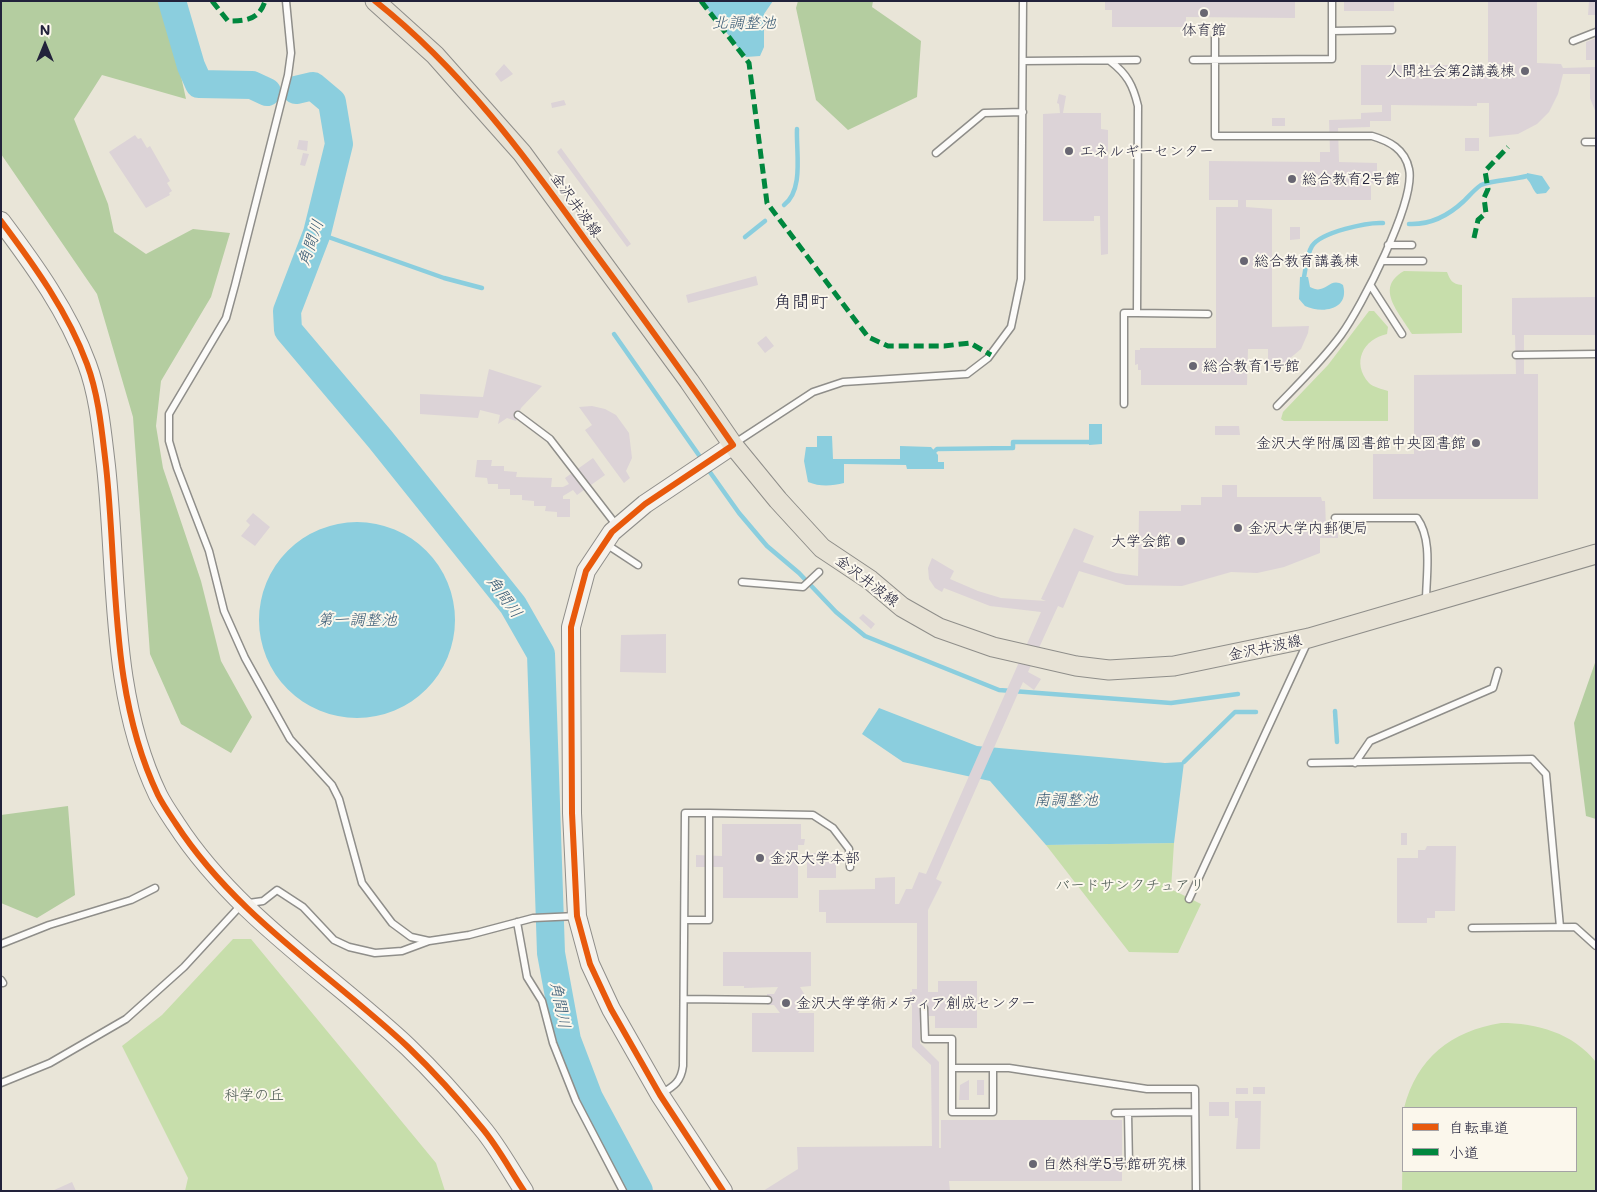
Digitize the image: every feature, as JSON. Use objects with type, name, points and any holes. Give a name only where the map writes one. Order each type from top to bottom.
[{"type":"main road","name":"金沢井波線","points":[[375,1],[435,55],[522,153],[689,381],[733,445],[778,500],[822,548],[870,580],[902,607],[939,628],[992,648],[1076,666],[1109,670],[1174,666],[1309,638],[1596,554]]},
{"type":"street","points":[[1,221],[32,262],[63,312],[88,365],[101,423],[109,498],[114,584],[127,705],[140,748],[158,796],[193,850],[242,904],[409,1048],[483,1130],[524,1191]]},
{"type":"street","points":[[723,1191],[660,1095],[611,1009],[590,964],[577,916],[572,813],[571,627],[586,571],[618,527],[645,504],[733,445]]},
{"type":"lane","points":[[286,1],[291,52],[288,75],[235,285],[226,318],[169,414],[169,441],[176,468],[209,551],[224,611],[245,658],[290,739],[332,785],[338,799],[362,883],[392,924],[411,937],[429,941]]},
{"type":"lane","points":[[733,445],[779,417],[814,392],[843,382],[967,374],[988,358],[1010,327],[1021,279],[1023,1]]},
{"type":"lane","points":[[1192,60],[1332,59],[1332,1]]},
{"type":"lane","points":[[1332,31],[1392,30]]},
{"type":"lane","points":[[1573,40],[1596,32]]},
{"type":"lane","points":[[1215,37],[1215,136],[1372,136],[1390,141],[1402,153],[1409,168],[1409,190],[1371,286],[1341,335],[1310,373],[1277,406]]},
{"type":"lane","points":[[1023,61],[1137,60]]},
{"type":"lane","points":[[1110,61],[1124,72],[1134,87],[1138,106],[1137,313]]},
{"type":"lane","points":[[936,153],[984,113],[1023,112]]},
{"type":"lane","points":[[1585,142],[1596,142]]},
{"type":"lane","points":[[1388,245],[1412,245]]},
{"type":"lane","points":[[1382,261],[1422,261]]},
{"type":"lane","points":[[1371,286],[1402,334]]},
{"type":"lane","points":[[1124,404],[1124,313],[1208,314]]},
{"type":"lane","points":[[1516,355],[1596,354]]},
{"type":"lane","points":[[518,414],[550,439],[618,527]]},
{"type":"lane","points":[[1335,518],[1417,518],[1424,527],[1426,543],[1426,605]]},
{"type":"lane","points":[[605,543],[638,565]]},
{"type":"lane","points":[[742,582],[803,587],[817,574]]},
{"type":"lane","points":[[1189,899],[1309,638]]},
{"type":"lane","points":[[1355,762],[1370,742],[1493,688],[1498,671]]},
{"type":"lane","points":[[1311,763],[1532,758],[1546,774],[1560,927]]},
{"type":"lane","points":[[660,1095],[678,1084],[682,1077],[685,813],[813,815],[833,828],[849,848],[850,866]]},
{"type":"lane","points":[[685,920],[709,920],[709,813]]},
{"type":"lane","points":[[1,944],[49,925],[131,900],[155,888]]},
{"type":"lane","points":[[1,1083],[50,1063],[126,1019],[184,967],[242,904],[263,901],[277,890],[303,907],[334,940],[349,947],[375,953],[402,951],[429,941],[469,935],[533,918],[577,916]]},
{"type":"lane","points":[[517,922],[527,977],[542,1001],[553,1043],[576,1101],[623,1191]]},
{"type":"lane","points":[[1472,928],[1576,927],[1596,946]]},
{"type":"lane","points":[[684,999],[768,1000]]},
{"type":"lane","points":[[924,1008],[924,1039],[952,1039],[952,1112],[993,1112],[993,1068]]},
{"type":"lane","points":[[952,1068],[1010,1068],[1147,1089],[1195,1089],[1196,1191]]},
{"type":"lane","points":[[1115,1113],[1194,1112]]},
{"type":"lane","points":[[1128,1113],[1130,1165]]},
{"type":"green space","points":[[1,1],[161,1],[175,49],[186,99],[102,75],[74,119],[108,204],[114,232],[146,254],[193,229],[230,233],[211,297],[161,381],[156,426],[163,468],[201,581],[221,661],[252,717],[231,753],[181,724],[150,654],[133,417],[97,294],[1,154]]},
{"type":"green space","points":[[798,1],[873,1],[872,7],[921,41],[917,97],[848,130],[816,100],[796,8]]},
{"type":"green space","points":[[1404,271],[1447,272],[1452,281],[1462,285],[1462,333],[1412,334],[1396,309],[1390,293],[1391,285],[1395,278]]},
{"type":"green space","points":[[1369,311],[1374,311],[1388,327],[1387,334],[1366,346],[1360,360],[1361,368],[1369,383],[1388,391],[1388,421],[1284,421],[1281,419],[1283,412],[1328,365]]},
{"type":"green space","points":[[1596,660],[1596,819],[1586,816],[1574,723]]},
{"type":"green space","points":[[68,806],[75,895],[37,918],[1,903],[1,815]]},
{"type":"green space","name":"バードサンクチュアリ","points":[[1174,843],[1171,889],[1201,904],[1178,953],[1129,952],[1046,845]]},
{"type":"green space","name":"科学の丘","points":[[233,939],[251,939],[436,1163],[445,1191],[185,1191],[188,1178],[122,1046],[162,1015]]},
{"type":"green space","points":[[1501,1023],[1514,1023],[1541,1028],[1565,1037],[1577,1044],[1596,1062],[1596,1191],[1402,1191],[1402,1172],[1577,1172],[1577,1107],[1404,1107],[1410,1090],[1427,1061],[1452,1040],[1483,1027]]},
{"type":"water","name":"北調整池","points":[[701,1],[773,1],[764,14],[764,47],[760,56],[746,57]]},
{"type":"water","points":[[1527,173],[1542,176],[1550,188],[1546,193],[1537,194],[1527,179]]},
{"type":"water","points":[[1300,277],[1308,277],[1310,287],[1315,289],[1324,288],[1334,283],[1343,285],[1344,293],[1339,305],[1319,310],[1305,306],[1299,299]]},
{"type":"water","points":[[1089,424],[1102,424],[1102,444],[1089,445]]},
{"type":"water","points":[[817,436],[832,436],[833,459],[900,459],[900,446],[931,447],[938,455],[938,462],[944,462],[944,469],[907,469],[906,465],[844,464],[844,483],[826,486],[812,484],[808,482],[804,461],[806,447],[817,447]]},
{"type":"water","name":"第一調整池","points":[[357,522],[376,524],[394,530],[411,539],[426,551],[438,566],[447,583],[453,601],[455,620],[453,639],[447,657],[438,674],[426,689],[411,701],[394,710],[376,716],[357,718],[338,716],[320,710],[303,701],[288,689],[276,674],[267,657],[261,639],[259,620],[261,601],[267,583],[276,566],[288,551],[303,539],[320,530],[338,524]]},
{"type":"water","name":"南調整池","points":[[879,708],[977,746],[1165,763],[1184,762],[1174,843],[1046,845],[990,781],[903,762],[862,734]]},
{"type":"building","name":"体育館","points":[[1105,1],[1295,1],[1295,18],[1186,17],[1186,27],[1112,27],[1112,10],[1105,10]]},
{"type":"building","points":[[1344,1],[1394,1],[1394,11],[1344,11]]},
{"type":"building","points":[[1488,1],[1537,1],[1537,63],[1561,64],[1563,68],[1596,67],[1596,113],[1590,98],[1590,74],[1563,74],[1558,94],[1549,112],[1537,124],[1518,134],[1489,137],[1489,103],[1477,103],[1477,106],[1391,105],[1391,121],[1370,121],[1370,127],[1338,128],[1339,162],[1377,163],[1377,178],[1375,178],[1375,184],[1371,183],[1371,200],[1246,200],[1246,207],[1272,209],[1272,327],[1309,326],[1301,349],[1282,365],[1268,368],[1268,349],[1248,349],[1247,385],[1141,385],[1141,370],[1138,370],[1138,364],[1135,365],[1135,350],[1140,350],[1140,348],[1216,348],[1216,207],[1238,207],[1238,200],[1209,200],[1209,161],[1320,162],[1320,152],[1330,152],[1329,120],[1361,119],[1361,113],[1382,112],[1382,105],[1361,105],[1361,65],[1479,65],[1479,67],[1488,67]]},
{"type":"building","points":[[1589,1],[1596,1],[1596,15],[1588,15]]},
{"type":"building","points":[[1596,38],[1596,60],[1586,60],[1586,42]]},
{"type":"building","points":[[504,64],[513,74],[501,82],[495,74]]},
{"type":"building","name":"エネルギーセンター","points":[[1059,94],[1066,96],[1063,113],[1101,113],[1101,129],[1108,130],[1108,254],[1101,255],[1100,216],[1094,216],[1094,221],[1043,221],[1043,114],[1060,113],[1059,104],[1057,103]]},
{"type":"building","points":[[564,100],[566,105],[552,108],[551,103]]},
{"type":"building","points":[[1272,118],[1285,118],[1285,126],[1272,126]]},
{"type":"building","points":[[135,135],[138,139],[141,138],[147,148],[150,146],[170,181],[167,183],[172,191],[169,193],[170,195],[146,208],[109,152]]},
{"type":"building","points":[[1465,138],[1479,138],[1479,151],[1465,151]]},
{"type":"building","points":[[299,140],[308,141],[307,151],[297,149]]},
{"type":"building","points":[[561,148],[631,244],[627,247],[557,152]]},
{"type":"building","points":[[303,153],[309,154],[305,166],[300,165]]},
{"type":"building","points":[[1290,227],[1300,227],[1300,239],[1290,240]]},
{"type":"building","points":[[756,276],[758,285],[688,303],[686,295]]},
{"type":"building","name":"金沢大学附属図書館中央図書館","points":[[1596,297],[1596,335],[1524,335],[1524,374],[1538,374],[1538,499],[1373,499],[1373,454],[1414,454],[1414,375],[1516,374],[1515,335],[1512,335],[1512,298]]},
{"type":"building","points":[[766,336],[774,346],[765,353],[757,343]]},
{"type":"building","points":[[489,369],[542,386],[521,408],[516,421],[507,418],[498,424],[500,415],[480,410],[478,418],[420,414],[420,394],[483,397]]},
{"type":"building","points":[[592,406],[605,409],[616,415],[629,433],[632,458],[626,471],[630,478],[624,483],[585,430],[592,425],[579,407]]},
{"type":"building","points":[[1215,426],[1239,426],[1240,435],[1215,435]]},
{"type":"building","points":[[593,458],[605,475],[577,495],[573,490],[563,496],[563,499],[570,499],[570,517],[557,517],[557,512],[545,511],[546,506],[534,506],[534,501],[522,500],[522,495],[510,495],[510,489],[498,489],[498,484],[488,484],[487,478],[475,477],[477,460],[492,460],[491,466],[504,466],[504,471],[517,472],[516,477],[552,478],[551,487],[563,487],[569,484],[565,478]]},
{"type":"building","points":[[1222,485],[1237,485],[1237,497],[1321,497],[1322,501],[1325,501],[1326,527],[1338,527],[1338,538],[1320,538],[1320,553],[1284,567],[1257,573],[1231,572],[1182,586],[1126,585],[1079,571],[1063,608],[1058,606],[1028,672],[1041,679],[1034,690],[1023,682],[936,879],[942,882],[928,910],[928,992],[938,992],[938,981],[977,981],[977,1028],[935,1028],[935,1016],[928,1016],[928,1005],[920,1005],[920,1043],[939,1062],[939,1148],[941,1148],[941,1120],[1122,1120],[1122,1181],[949,1181],[950,1191],[763,1191],[798,1169],[797,1147],[932,1146],[931,1065],[912,1047],[912,1005],[910,1005],[910,992],[912,992],[912,989],[917,989],[917,923],[826,923],[826,912],[819,912],[819,890],[875,889],[875,878],[895,877],[895,904],[899,904],[906,889],[912,889],[919,872],[926,874],[1041,612],[990,606],[944,588],[942,592],[935,588],[929,579],[928,568],[932,558],[954,571],[950,579],[978,591],[1001,598],[1046,601],[1041,599],[1074,528],[1094,536],[1083,562],[1116,573],[1138,576],[1139,511],[1181,511],[1181,505],[1201,505],[1201,497],[1222,497]]},
{"type":"building","points":[[253,513],[270,527],[255,546],[241,536],[250,525],[246,521]]},
{"type":"building","points":[[863,614],[875,624],[871,629],[859,618]]},
{"type":"building","points":[[666,634],[666,673],[620,672],[621,635]]},
{"type":"building","name":"金沢大学本部","points":[[722,824],[801,824],[801,839],[805,839],[804,845],[798,845],[798,898],[723,898],[723,867],[696,867],[696,855],[722,856]]},
{"type":"building","points":[[1401,833],[1407,833],[1407,845],[1401,845]]},
{"type":"building","points":[[1427,846],[1456,846],[1455,911],[1435,911],[1435,918],[1427,918],[1427,923],[1397,923],[1397,858],[1418,858],[1418,850],[1425,850]]},
{"type":"building","points":[[807,853],[836,853],[836,878],[807,878]]},
{"type":"building","name":"金沢大学学術メディア創成センター","points":[[723,952],[811,952],[811,986],[800,987],[806,997],[804,1005],[798,1013],[814,1013],[814,1052],[752,1052],[752,1013],[780,1013],[774,1005],[767,1005],[767,994],[774,994],[778,987],[744,988],[744,986],[723,986]]},
{"type":"building","points":[[969,1080],[969,1100],[959,1100],[960,1085]]},
{"type":"building","points":[[977,1080],[984,1080],[984,1095],[977,1095]]},
{"type":"building","points":[[1253,1087],[1265,1087],[1265,1094],[1253,1094]]},
{"type":"building","points":[[1236,1088],[1248,1088],[1248,1094],[1236,1094]]},
{"type":"building","points":[[1235,1101],[1261,1101],[1260,1149],[1236,1149],[1238,1118],[1235,1118]]},
{"type":"building","points":[[1209,1102],[1229,1102],[1229,1116],[1209,1116]]},
{"type":"building","points":[[72,1182],[76,1191],[52,1191]]},
{"type":"waterway","name":"角間川","points":[[172,1],[191,66],[199,84],[252,85],[267,92]]},
{"type":"waterway","name":"角間川","points":[[296,90],[313,86],[332,102],[339,144],[317,233],[287,311],[288,330],[380,439],[513,605],[541,654],[551,953],[567,1040],[589,1098],[639,1191]]},
{"type":"waterway","points":[[784,205],[790,198],[797,180],[797,129]]},
{"type":"waterway","points":[[1409,224],[1425,223],[1445,215],[1481,185],[1527,176]]},
{"type":"waterway","points":[[745,237],[765,221]]},
{"type":"waterway","points":[[1304,277],[1309,253],[1317,241],[1334,232],[1367,224],[1383,223]]},
{"type":"waterway","points":[[317,233],[444,278],[482,288]]},
{"type":"waterway","points":[[614,334],[703,461]]},
{"type":"waterway","points":[[935,451],[937,449],[1013,448],[1013,442],[1089,442]]},
{"type":"waterway","points":[[707,468],[739,513],[767,546],[799,573],[836,612],[865,636],[999,690],[1171,703],[1238,694]]},
{"type":"waterway","points":[[1335,711],[1337,742]]},
{"type":"waterway","points":[[1184,762],[1235,712],[1256,712]]},
{"type":"marked path","points":[[212,1],[228,21],[241,21],[255,16],[265,1]]},
{"type":"marked path","points":[[701,1],[749,63],[767,203],[868,337],[888,346],[944,346],[970,343],[991,355]]},
{"type":"marked path","points":[[1474,238],[1478,220],[1486,213],[1484,198],[1488,189],[1485,171],[1508,147]]},
{"type":"cycle path","points":[[375,1],[436,55],[516,147],[644,319],[733,445],[645,504],[612,532],[586,571],[571,627],[572,813],[577,916],[590,964],[611,1009],[660,1095],[723,1191]]},
{"type":"cycle path","points":[[1,221],[38,272],[60,308],[79,345],[91,376],[100,415],[106,466],[118,634],[123,675],[131,716],[142,756],[160,799],[200,857],[226,887],[285,942],[378,1020],[437,1076],[488,1135],[524,1191]]},
{"type":"place","name":"体育館","points":[[1204,13]]},
{"type":"place","name":"人間社会第2講義棟","points":[[1525,71]]},
{"type":"place","name":"エネルギーセンター","points":[[1069,151]]},
{"type":"place","name":"総合教育2号館","points":[[1292,179]]},
{"type":"place","name":"総合教育講義棟","points":[[1244,261]]},
{"type":"place","name":"総合教育1号館","points":[[1193,366]]},
{"type":"place","name":"金沢大学附属図書館中央図書館","points":[[1476,443]]},
{"type":"place","name":"金沢大学内郵便局","points":[[1238,528]]},
{"type":"place","name":"大学会館","points":[[1181,541]]},
{"type":"place","name":"金沢大学本部","points":[[760,858]]},
{"type":"place","name":"金沢大学学術メディア創成センター","points":[[786,1003]]},
{"type":"place","name":"自然科学5号館研究棟","points":[[1033,1164]]},
{"type":"district","name":"角間町","points":[[801,302]]}]
